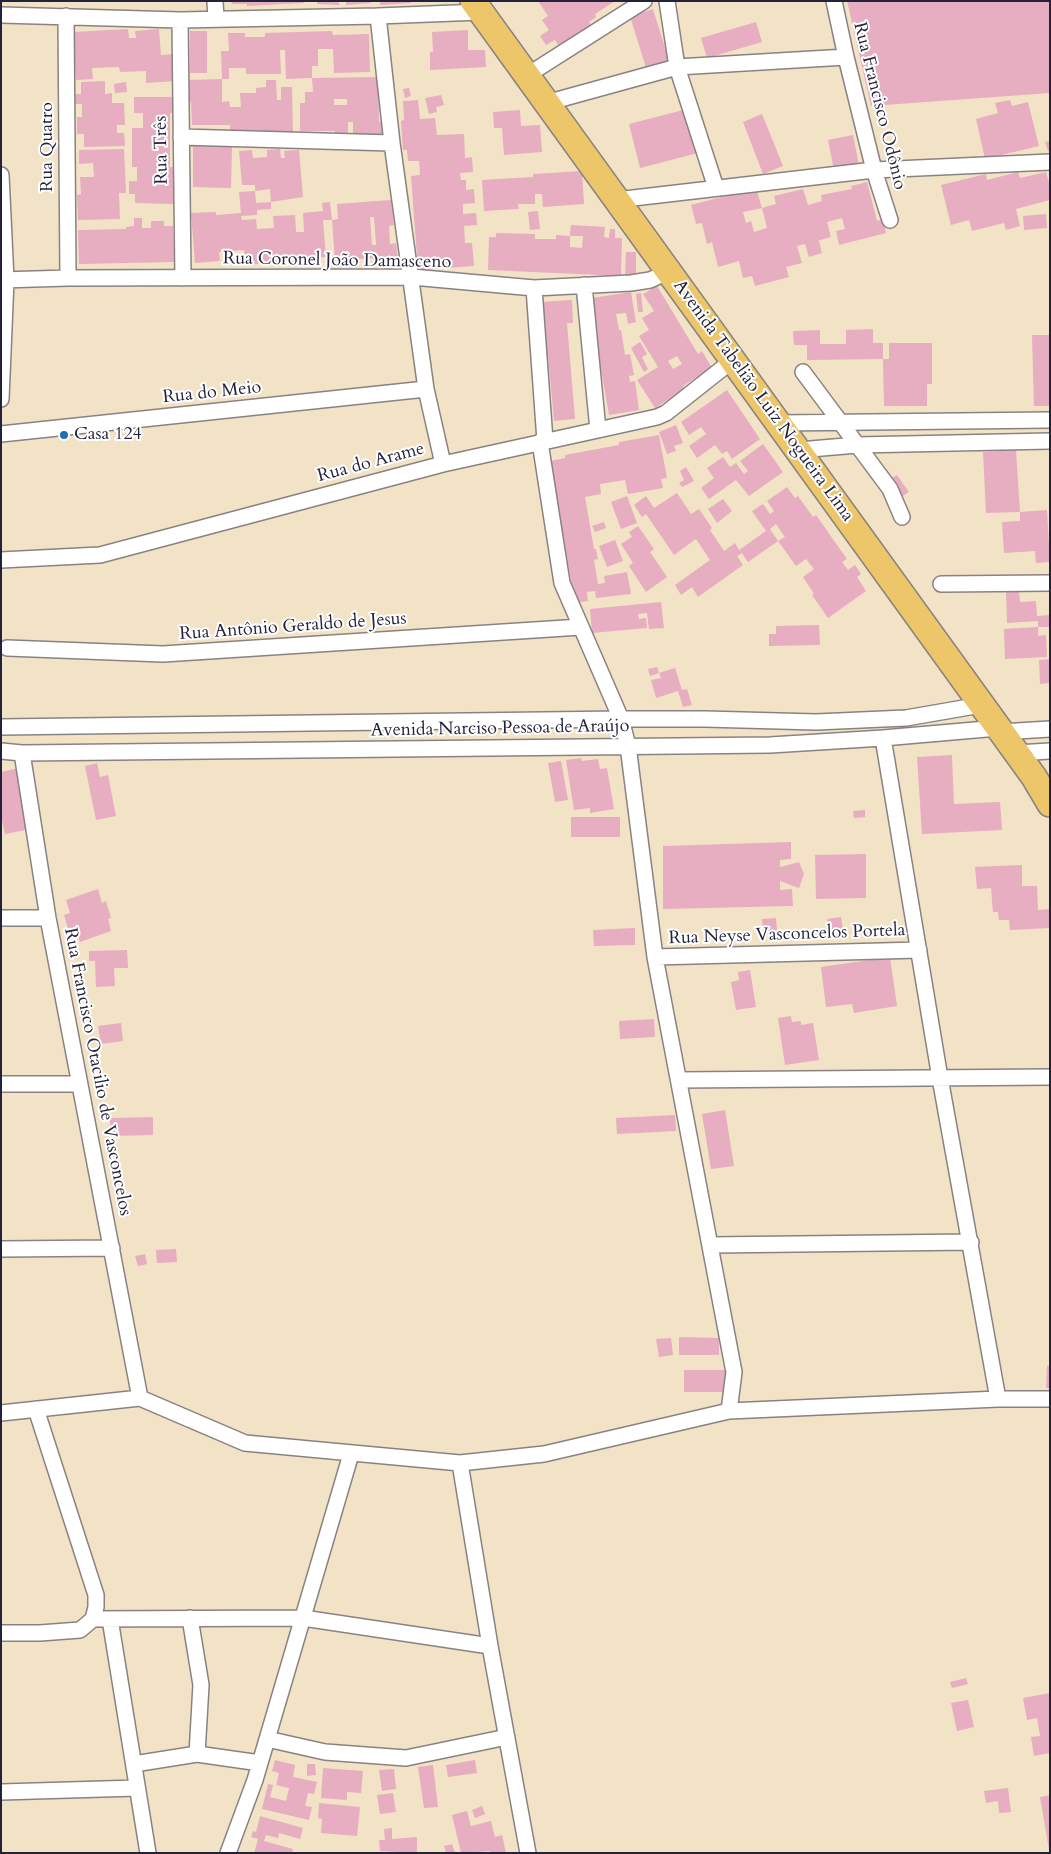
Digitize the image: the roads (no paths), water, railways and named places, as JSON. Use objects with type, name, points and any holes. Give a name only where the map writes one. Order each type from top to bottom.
[{"type":"highway","name":"Avenida Tabelião Luiz Nogueira Lima","points":[[477,6],[1034,777],[1050,804]]},
{"type":"street","points":[[216,1],[216,19]]},
{"type":"street","points":[[526,76],[644,1]]},
{"type":"street","points":[[667,1],[677,67],[716,188]]},
{"type":"street","name":"Rua Francisco Odônio","points":[[834,1],[874,170],[890,220]]},
{"type":"street","points":[[1,15],[180,20],[378,16],[477,6]]},
{"type":"street","name":"Rua Quatro","points":[[66,16],[68,278]]},
{"type":"street","points":[[378,16],[392,143],[412,277],[426,390],[443,464]]},
{"type":"street","name":"Rua Três","points":[[180,20],[183,278]]},
{"type":"street","points":[[546,103],[677,67],[846,57]]},
{"type":"street","points":[[180,136],[392,143]]},
{"type":"street","points":[[616,200],[874,170],[1050,162]]},
{"type":"street","points":[[1,175],[4,280],[1,399]]},
{"type":"street","name":"Rua Coronel João Damasceno","points":[[4,280],[68,278],[412,277],[534,288],[631,283],[650,280],[670,271]]},
{"type":"street","points":[[584,285],[598,430]]},
{"type":"street","points":[[534,288],[542,441],[562,583],[621,719],[628,746],[656,958],[734,1372],[729,1411]]},
{"type":"street","name":"Rua do Arame","points":[[1,560],[100,555],[443,464],[657,417],[666,413],[734,360]]},
{"type":"street","points":[[803,372],[890,489],[902,518]]},
{"type":"street","name":"Rua do Meio","points":[[1,434],[426,390]]},
{"type":"street","points":[[779,423],[1050,420]]},
{"type":"street","points":[[798,450],[857,444],[1050,441]]},
{"type":"street","points":[[941,584],[1050,583]]},
{"type":"street","name":"Rua Antônio Geraldo de Jesus","points":[[7,648],[163,654],[581,627]]},
{"type":"street","name":"Avenida Narciso Pessoa de Araújo","points":[[1,727],[621,719],[816,722],[906,718],[981,705]]},
{"type":"street","name":"Avenida Narciso Pessoa de Araújo","points":[[1,752],[770,745],[999,730],[1049,730]]},
{"type":"street","points":[[883,738],[940,1078],[998,1399]]},
{"type":"street","points":[[1016,753],[1050,751]]},
{"type":"street","name":"Rua Francisco Otacilio de Vasconcelos","points":[[22,753],[48,918],[140,1398]]},
{"type":"street","points":[[1,918],[48,918]]},
{"type":"street","name":"Rua Neyse Vasconcelos Portela","points":[[656,958],[919,950]]},
{"type":"street","points":[[679,1080],[1050,1077]]},
{"type":"street","points":[[1,1084],[80,1084]]},
{"type":"street","points":[[710,1244],[971,1242]]},
{"type":"street","points":[[1,1249],[112,1248]]},
{"type":"street","points":[[1,1413],[140,1398],[245,1443],[460,1463],[544,1454],[729,1411],[998,1399],[1050,1399]]},
{"type":"street","points":[[36,1409],[96,1595],[93,1619]]},
{"type":"street","points":[[228,1853],[260,1763],[351,1454]]},
{"type":"street","points":[[460,1463],[490,1646],[528,1853]]},
{"type":"street","points":[[190,1618],[201,1686],[197,1754]]},
{"type":"street","points":[[1,1633],[80,1630],[93,1619],[303,1618],[490,1646]]},
{"type":"street","points":[[110,1619],[148,1853]]},
{"type":"street","points":[[267,1739],[325,1752],[406,1758],[507,1737]]},
{"type":"street","points":[[134,1764],[197,1754],[260,1763]]},
{"type":"street","points":[[1,1792],[137,1788]]},
{"type":"place","name":"Casa 124","points":[[64,435]]}]
